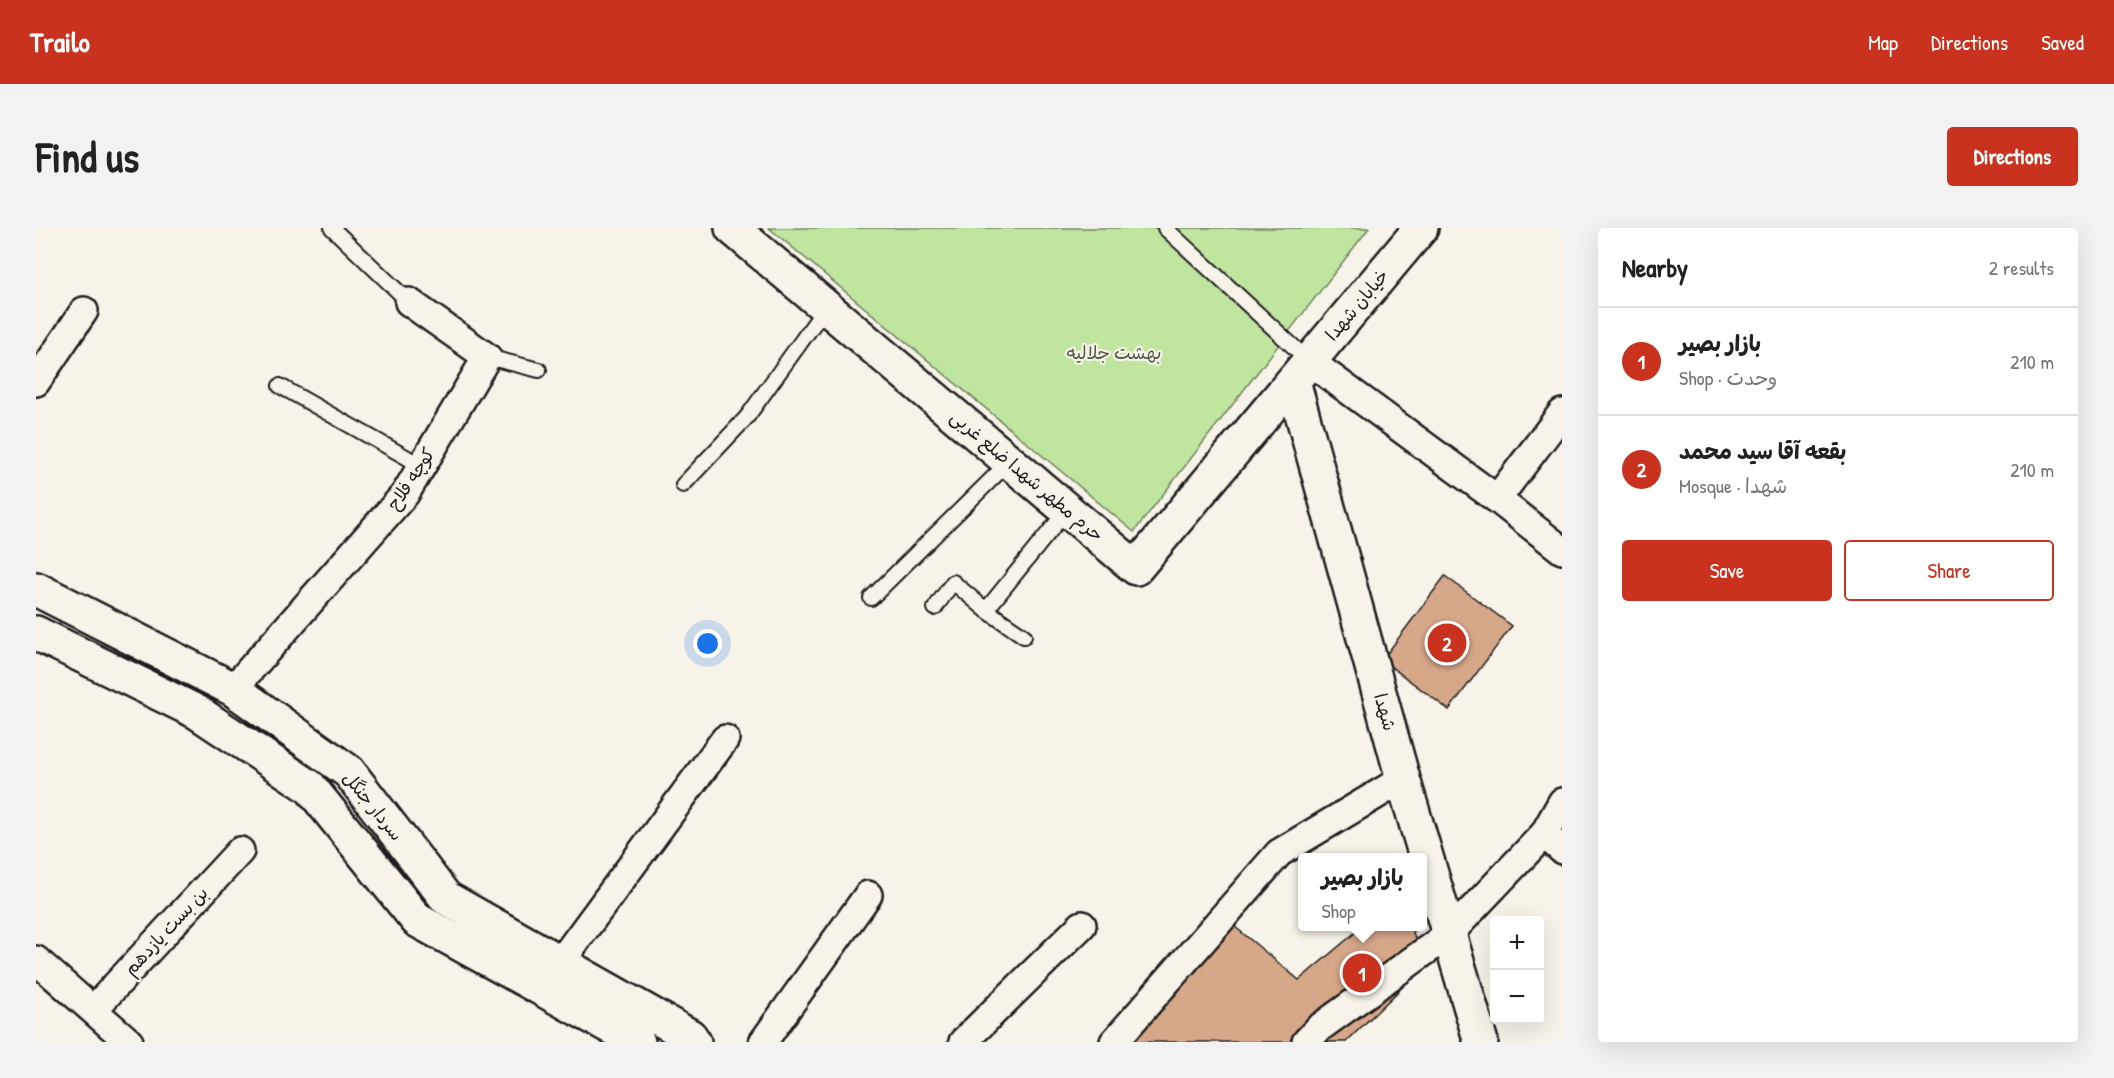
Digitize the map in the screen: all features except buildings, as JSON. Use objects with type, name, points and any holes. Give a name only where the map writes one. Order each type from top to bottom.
[{"type":"street","name":"حرم مطهر شهدا ضلع غربی","points":[[732,228],[1136,568],[1301,371]]},
{"type":"street","name":"خیابان شهدا","points":[[1301,371],[1421,228]]},
{"type":"street","points":[[409,302],[487,357]]},
{"type":"street","points":[[36,381],[84,311]]},
{"type":"street","name":"کوچه فلاح","points":[[233,689],[405,495],[487,357]]},
{"type":"street","points":[[1301,371],[1497,499],[1562,550]]},
{"type":"street","name":"شهدا","points":[[1301,371],[1403,779],[1425,853]]},
{"type":"street","points":[[1497,499],[1562,413]]},
{"type":"street","name":"سردار جنگل","points":[[36,589],[233,689],[349,772],[446,898],[559,964],[690,1036],[694,1042]]},
{"type":"street","points":[[36,633],[197,712],[310,787],[417,920],[639,1042]]},
{"type":"street","points":[[559,964],[725,739]]},
{"type":"street","points":[[1114,1042],[1279,853],[1403,779]]},
{"type":"street","points":[[1306,1042],[1319,1028],[1449,934],[1553,842],[1562,802]]},
{"type":"street","name":"بن بست یازدهم","points":[[93,1010],[240,851]]},
{"type":"street","name":"شهدا","points":[[1427,860],[1481,1042]]},
{"type":"street","points":[[763,1042],[868,895]]},
{"type":"street","points":[[963,1042],[1082,925]]},
{"type":"street","points":[[36,960],[129,1042]]},
{"type":"lane","points":[[332,228],[409,302]]},
{"type":"lane","points":[[1166,228],[1301,371]]},
{"type":"lane","points":[[683,485],[747,417],[826,307]]},
{"type":"lane","points":[[487,357],[539,370]]},
{"type":"lane","points":[[280,386],[422,466]]},
{"type":"lane","points":[[871,598],[1009,462]]},
{"type":"lane","points":[[986,610],[1067,510]]},
{"type":"lane","points":[[935,608],[953,582],[986,610],[1024,636]]},
{"type":"green space","name":"بهشت جلالیه","points":[[769,228],[1369,228],[1134,532]]},
{"type":"place","name":"بقعه آقا سید محمد","points":[[1447,643]]},
{"type":"place","name":"بازار بصیر","points":[[1362,973]]}]
